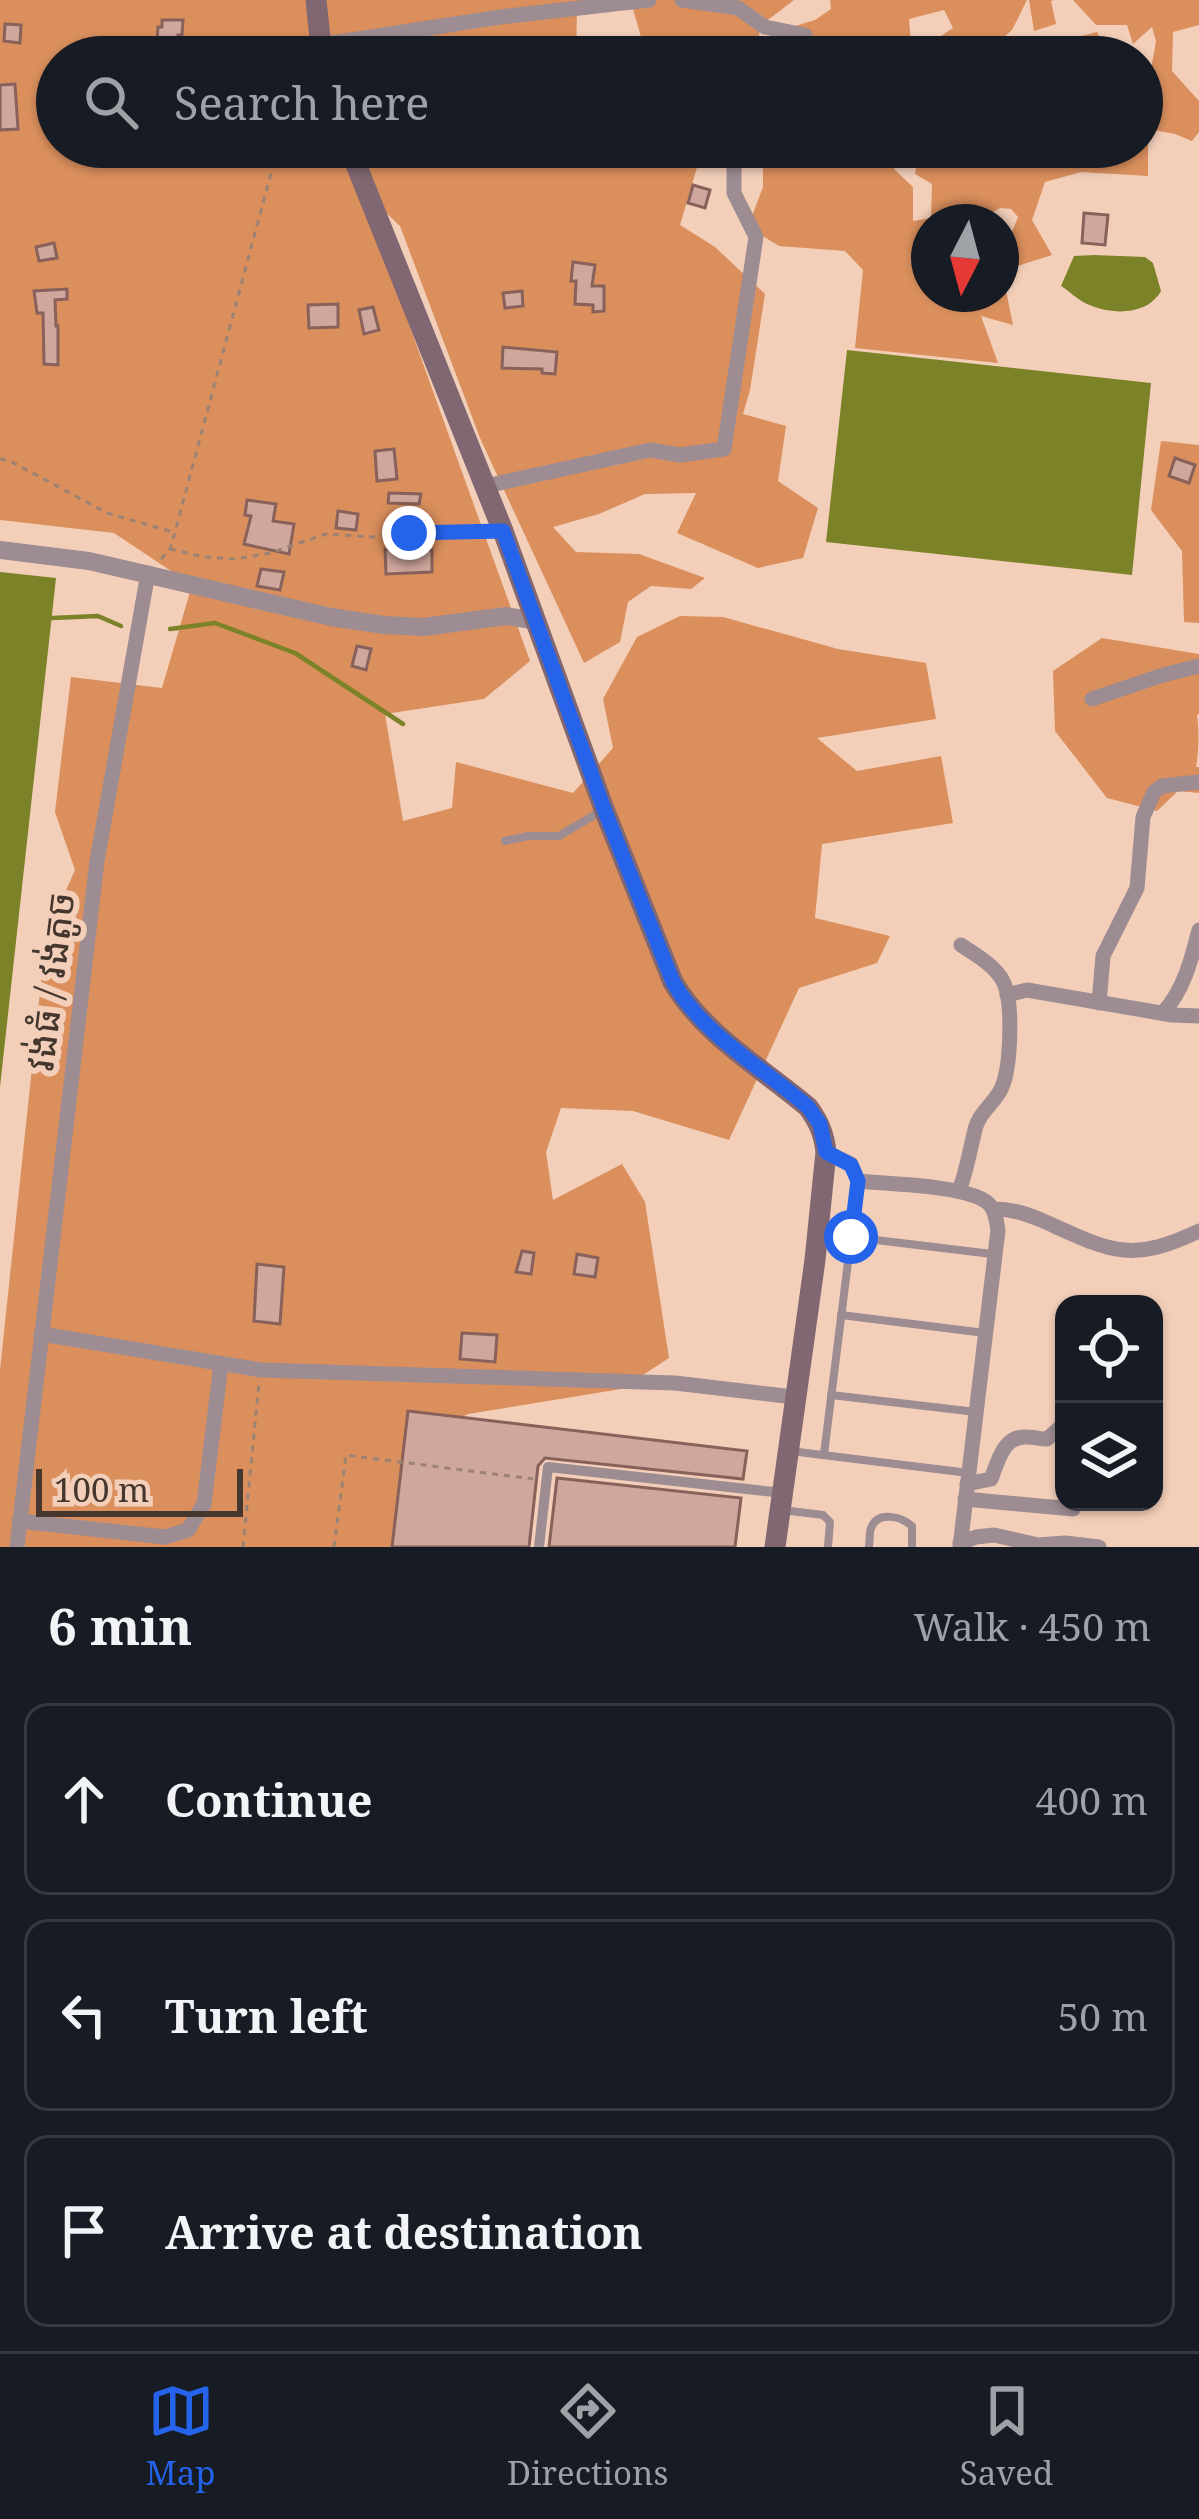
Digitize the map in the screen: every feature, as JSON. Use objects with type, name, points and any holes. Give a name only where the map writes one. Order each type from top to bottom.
[{"type":"main road","points":[[316,0],[320,36]]},
{"type":"main road","points":[[357,168],[486,486],[673,982],[703,1022],[808,1107],[820,1124],[826,1152],[815,1260],[775,1547]]},
{"type":"street","points":[[400,36],[500,17],[649,0]]},
{"type":"street","points":[[682,0],[738,8],[765,27],[806,36]]},
{"type":"street","points":[[486,486],[650,450],[680,455],[724,448],[756,237],[734,193],[734,168]]},
{"type":"street","points":[[0,550],[89,561],[384,626],[422,627],[507,616],[536,621]]},
{"type":"street","name":"វង់ធំ / វង់តូច","points":[[16,1547],[97,860],[148,573]]},
{"type":"street","points":[[1092,699],[1199,666]]},
{"type":"street","points":[[1100,1003],[1103,956],[1137,888],[1143,817],[1154,792],[1162,786],[1199,782]]},
{"type":"street","points":[[1163,1013],[1177,998],[1199,930]]},
{"type":"street","points":[[959,1191],[977,1123],[1003,1085],[1007,1063],[1003,979],[962,945]]},
{"type":"street","points":[[1007,995],[1028,990],[1199,1016]]},
{"type":"street","points":[[826,1152],[851,1165],[858,1181],[959,1191],[985,1200],[994,1209],[998,1230],[960,1545]]},
{"type":"street","points":[[994,1209],[1030,1215],[1085,1240],[1125,1250],[1145,1251],[1199,1231]]},
{"type":"street","points":[[41,1334],[261,1370],[675,1383],[794,1397]]},
{"type":"street","points":[[19,1521],[165,1537],[188,1530],[205,1504],[221,1364]]},
{"type":"street","points":[[967,1485],[991,1479],[1000,1453],[1016,1438],[1047,1439],[1055,1432]]},
{"type":"street","points":[[539,1547],[548,1467],[782,1501]]},
{"type":"street","points":[[967,1485],[1055,1506]]},
{"type":"street","points":[[960,1545],[994,1535],[1038,1545],[1099,1547]]},
{"type":"lane","points":[[505,841],[559,836],[604,809]]},
{"type":"lane","points":[[824,1454],[858,1181]]},
{"type":"lane","points":[[851,1237],[995,1254]]},
{"type":"lane","points":[[841,1316],[986,1333]]},
{"type":"lane","points":[[831,1395],[976,1412]]},
{"type":"lane","points":[[788,1450],[967,1485]]},
{"type":"lane","points":[[782,1501],[823,1515],[830,1522],[828,1547]]},
{"type":"lane","points":[[868,1547],[872,1526],[878,1518],[889,1517],[908,1520],[912,1547]]},
{"type":"path","points":[[148,573],[170,549],[272,168]]},
{"type":"path","points":[[0,459],[107,513],[175,532]]},
{"type":"path","points":[[170,549],[235,559],[270,554],[326,534],[372,537],[503,531]]},
{"type":"path","points":[[243,1547],[261,1370]]},
{"type":"path","points":[[334,1547],[346,1455],[547,1481]]},
{"type":"shaded area","points":[[0,0],[794,0],[760,26],[759,36],[641,36],[633,9],[577,12],[576,36],[36,36],[36,168],[697,168],[680,225],[715,247],[765,294],[743,414],[786,426],[778,481],[818,508],[803,558],[758,568],[677,533],[696,493],[645,494],[553,527],[576,552],[639,554],[705,578],[691,589],[651,586],[628,602],[620,642],[584,663],[480,438],[400,226],[360,188],[530,661],[484,699],[385,714],[403,821],[452,808],[456,762],[573,793],[613,748],[603,699],[637,637],[680,616],[723,617],[838,649],[926,663],[936,719],[817,738],[857,771],[941,756],[953,823],[822,844],[815,918],[890,936],[877,963],[799,988],[729,1140],[633,1111],[561,1108],[546,1152],[553,1200],[622,1164],[645,1202],[669,1358],[621,1389],[468,1414],[403,1448],[480,1547],[0,1547],[0,1370],[46,935],[75,870],[55,812],[71,677],[162,688],[192,585],[114,533],[0,520]]},
{"type":"shaded area","points":[[830,0],[1027,0],[1005,36],[941,36],[953,28],[944,10],[909,19],[910,36],[772,36],[831,9]]},
{"type":"shaded area","points":[[1029,0],[1054,0],[1056,24],[1034,31]]},
{"type":"shaded area","points":[[1073,0],[1199,0],[1199,25],[1173,32],[1172,71],[1199,101],[1199,132],[1192,141],[1163,132],[1163,36],[1155,36],[1152,27],[1142,36],[1130,36],[1127,25],[1096,25]]},
{"type":"shaded area","points":[[763,168],[894,168],[913,187],[911,312],[1010,312],[1013,325],[981,316],[998,363],[855,348],[863,270],[845,251],[779,246],[748,227],[763,187]]},
{"type":"shaded area","points":[[916,168],[1148,168],[1148,176],[1081,172],[1045,182],[1032,220],[1052,255],[1019,266],[1019,204],[931,204],[932,184],[915,174]]},
{"type":"shaded area","points":[[1074,256],[1145,257],[1153,263],[1161,291],[1147,305],[1128,311],[1084,302],[1061,286]]},
{"type":"shaded area","points":[[847,350],[1151,383],[1132,575],[826,542]]},
{"type":"shaded area","points":[[1161,441],[1199,445],[1199,623],[1184,622],[1182,551],[1151,510]]},
{"type":"shaded area","points":[[0,572],[56,578],[0,1087]]},
{"type":"shaded area","points":[[1102,638],[1199,654],[1199,793],[1178,791],[1157,811],[1107,798],[1055,731],[1053,671]]},
{"type":"building","points":[[162,20],[183,20],[182,35],[157,36]]},
{"type":"building","points":[[5,24],[21,25],[20,43],[4,41]]},
{"type":"building","points":[[15,84],[18,129],[0,130],[0,85]]},
{"type":"building","points":[[693,185],[710,190],[705,208],[688,203]]},
{"type":"building","points":[[1084,213],[1108,215],[1105,245],[1082,243]]},
{"type":"building","points":[[54,243],[57,258],[39,261],[36,247]]},
{"type":"building","points":[[573,262],[595,265],[592,286],[604,286],[604,311],[575,304]]},
{"type":"building","points":[[67,289],[67,299],[55,300],[58,365],[44,364],[43,313],[37,313],[34,291]]},
{"type":"building","points":[[522,291],[523,306],[505,308],[503,293]]},
{"type":"building","points":[[338,304],[338,327],[309,328],[308,305]]},
{"type":"building","points":[[373,307],[379,330],[364,334],[359,310]]},
{"type":"building","points":[[503,347],[557,352],[555,374],[502,368]]},
{"type":"building","points":[[394,449],[397,479],[377,481],[375,451]]},
{"type":"building","points":[[1175,458],[1195,465],[1189,483],[1169,476]]},
{"type":"building","points":[[389,493],[421,494],[419,504],[388,503]]},
{"type":"building","points":[[247,500],[276,504],[273,521],[294,524],[289,554],[244,544],[251,516],[245,515]]},
{"type":"building","points":[[338,511],[358,514],[356,530],[336,528]]},
{"type":"building","points":[[385,549],[432,550],[432,572],[386,574]]},
{"type":"building","points":[[261,569],[284,572],[280,590],[257,586]]},
{"type":"building","points":[[357,646],[371,649],[366,670],[352,666]]},
{"type":"building","points":[[522,1251],[534,1253],[531,1274],[516,1272]]},
{"type":"building","points":[[577,1254],[598,1258],[595,1277],[574,1274]]},
{"type":"building","points":[[257,1264],[284,1267],[280,1324],[254,1321]]},
{"type":"building","points":[[462,1333],[497,1335],[495,1362],[460,1359]]},
{"type":"building","points":[[408,1411],[747,1451],[743,1479],[545,1458],[538,1466],[529,1547],[392,1547]]},
{"type":"building","points":[[557,1478],[741,1498],[735,1547],[549,1547]]},
{"type":"waterway","points":[[52,618],[98,616],[121,626]]},
{"type":"waterway","points":[[170,629],[215,623],[295,653],[403,724]]},
{"type":"route","points":[[409,533],[503,531],[673,982],[703,1022],[808,1107],[820,1124],[826,1152],[851,1165],[858,1181],[851,1237]]}]
